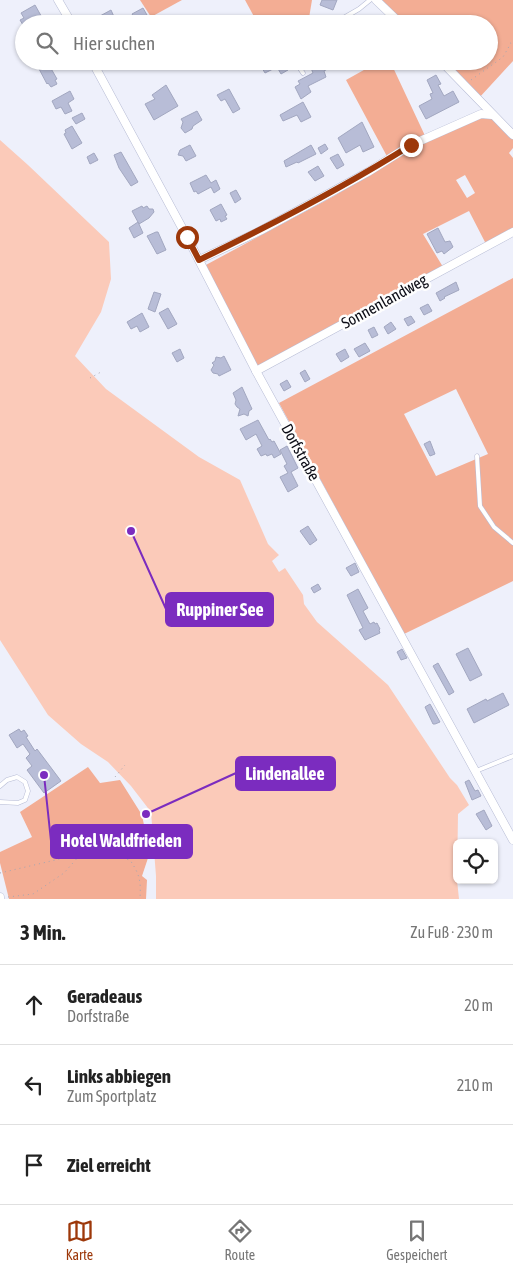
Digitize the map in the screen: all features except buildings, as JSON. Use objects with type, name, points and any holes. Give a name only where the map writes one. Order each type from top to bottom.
[{"type":"street","points":[[58,0],[67,15]]},
{"type":"street","points":[[376,0],[392,15]]},
{"type":"street","name":"Dorfstraße","points":[[97,70],[256,371],[513,840]]},
{"type":"street","points":[[450,70],[513,135]]},
{"type":"street","points":[[199,260],[260,231],[319,199],[368,172],[411,145],[481,114],[492,115]]},
{"type":"street","name":"Sonnenlandweg","points":[[256,371],[513,232]]},
{"type":"lane","points":[[349,15],[370,0]]},
{"type":"lane","points":[[477,456],[480,506],[494,527],[513,543]]},
{"type":"lane","points":[[476,771],[513,756]]},
{"type":"lane","points":[[0,786],[7,780],[17,777],[25,782],[28,792],[25,800],[0,802]]},
{"type":"path","points":[[498,60],[503,57],[512,42],[507,41]]},
{"type":"path","points":[[464,84],[484,70]]},
{"type":"path","points":[[90,378],[101,372]]},
{"type":"path","points":[[115,777],[125,765]]},
{"type":"path","points":[[0,872],[81,854],[110,855],[130,860],[139,873],[141,884],[140,899]]},
{"type":"path","points":[[0,898],[33,894],[64,873],[81,854]]},
{"type":"shaded area","points":[[140,0],[182,0],[155,15],[150,15]]},
{"type":"shaded area","points":[[245,0],[312,0],[310,15],[253,15]]},
{"type":"shaded area","points":[[379,0],[513,0],[513,61],[479,98],[452,70],[498,70],[498,15],[395,15]]},
{"type":"shaded area","points":[[364,70],[394,70],[427,140],[480,118],[491,118],[513,139],[513,148],[509,153],[513,158],[513,230],[486,244],[469,211],[423,234],[443,267],[257,370],[204,266],[334,196],[390,162],[346,80]],"holes":[[[465,175],[475,193],[467,198],[456,180]]]},
{"type":"shaded area","points":[[0,140],[109,242],[111,279],[101,312],[75,356],[106,389],[199,457],[240,480],[268,544],[279,555],[272,561],[279,572],[285,568],[303,595],[304,604],[317,622],[388,685],[450,778],[457,785],[469,805],[458,814],[458,839],[453,839],[453,884],[457,884],[459,899],[156,899],[151,812],[131,786],[108,762],[81,744],[48,715],[0,640]]},
{"type":"shaded area","points":[[513,278],[513,581],[404,634],[279,403]],"holes":[[[456,389],[488,454],[436,476],[404,414]]]},
{"type":"shaded area","points":[[88,767],[100,783],[120,780],[142,815],[148,845],[153,843],[142,876],[147,880],[146,899],[9,899],[0,863],[0,852],[32,837],[20,812]]},
{"type":"place","name":"Ruppiner See","points":[[131,531]]},
{"type":"place","name":"Hotel Waldfrieden","points":[[44,775]]},
{"type":"place","name":"Lindenallee","points":[[146,814]]},
{"type":"route","points":[[187,237],[199,260],[260,231],[319,199],[368,172],[411,145]]}]
